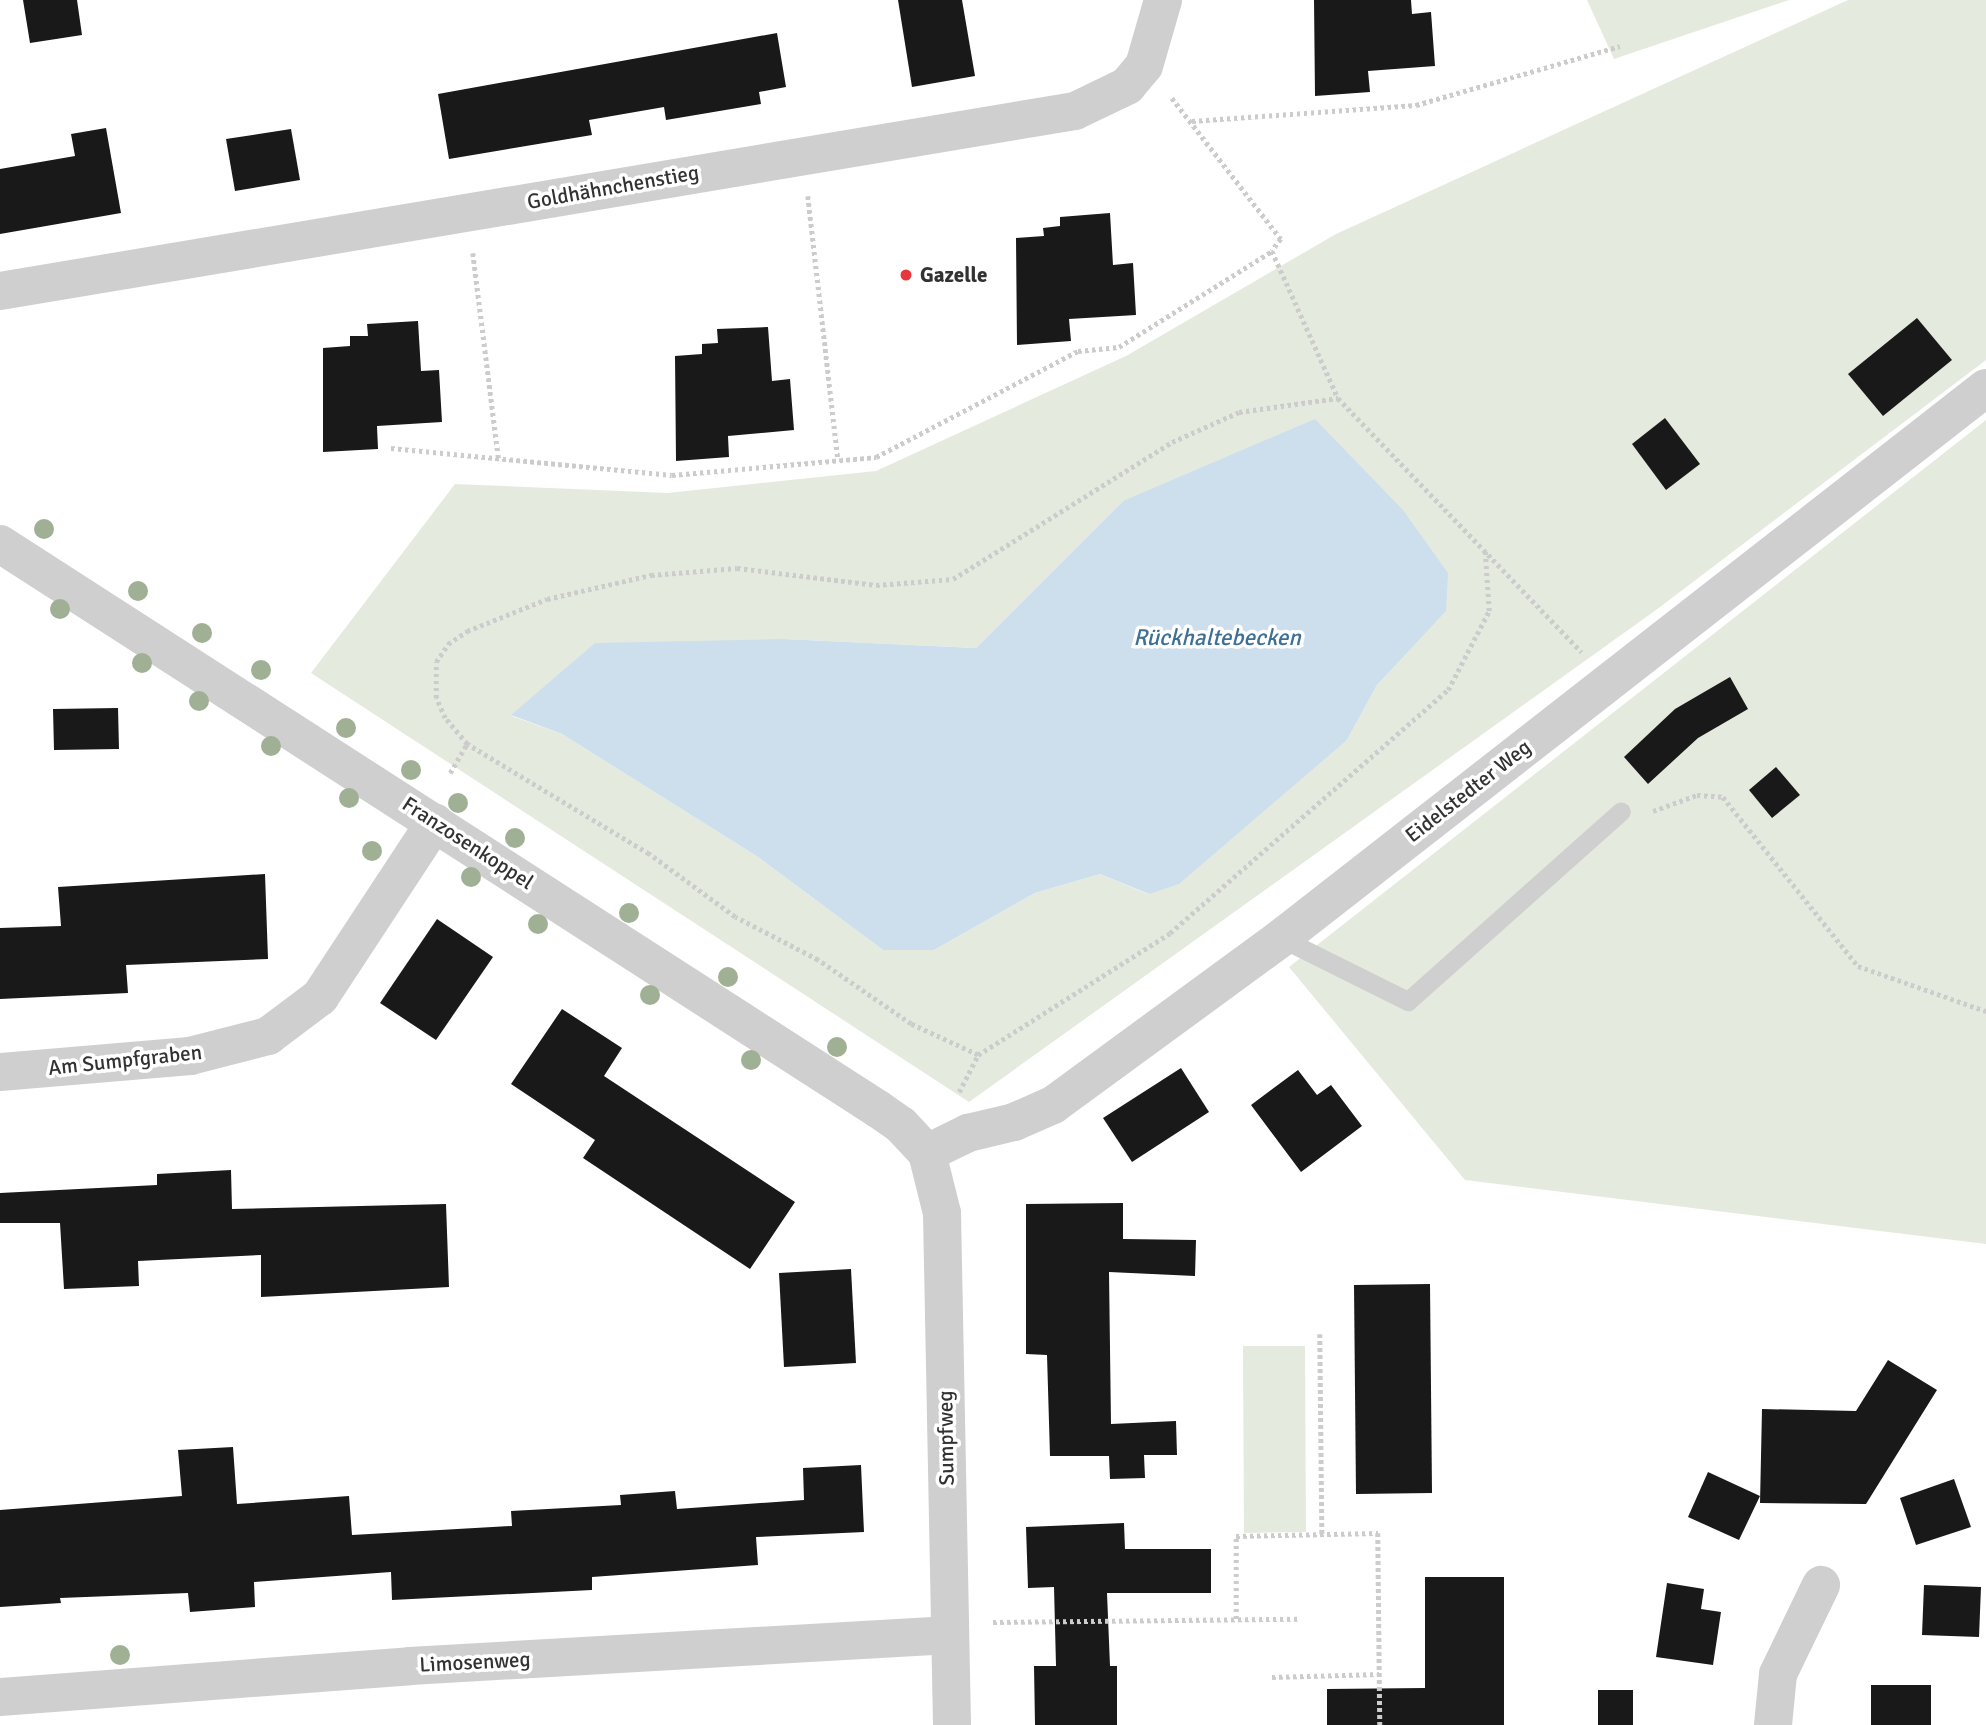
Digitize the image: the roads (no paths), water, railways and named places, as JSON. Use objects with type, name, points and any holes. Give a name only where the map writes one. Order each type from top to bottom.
[{"type":"street","name":"Goldhähnchenstieg","points":[[0,291],[1075,111],[1127,86],[1144,66],[1163,0]]},
{"type":"street","name":"Eidelstedter Weg","points":[[927,1153],[968,1133],[1014,1122],[1053,1105],[1281,937],[1986,388]]},
{"type":"street","name":"Franzosenkoppel","points":[[0,544],[878,1109],[927,1153]]},
{"type":"street","name":"Am Sumpfgraben","points":[[0,1072],[190,1056],[268,1036],[320,997],[435,822]]},
{"type":"street","name":"Sumpfweg","points":[[927,1153],[942,1213],[952,1725]]},
{"type":"street","points":[[1773,1725],[1778,1674],[1821,1584]]},
{"type":"street","name":"Limosenweg","points":[[0,1697],[410,1665],[950,1629]]},
{"type":"lane","points":[[1281,937],[1408,1001],[1621,811]]},
{"type":"water","name":"Rückhaltebecken","points":[[1315,419],[1403,510],[1448,573],[1446,611],[1377,685],[1347,740],[1179,884],[1149,894],[1100,874],[1035,893],[934,950],[883,950],[758,857],[562,734],[511,715],[595,643],[784,639],[976,648],[1123,501]]},
{"type":"place","name":"Gazelle","points":[[906,275]]}]
